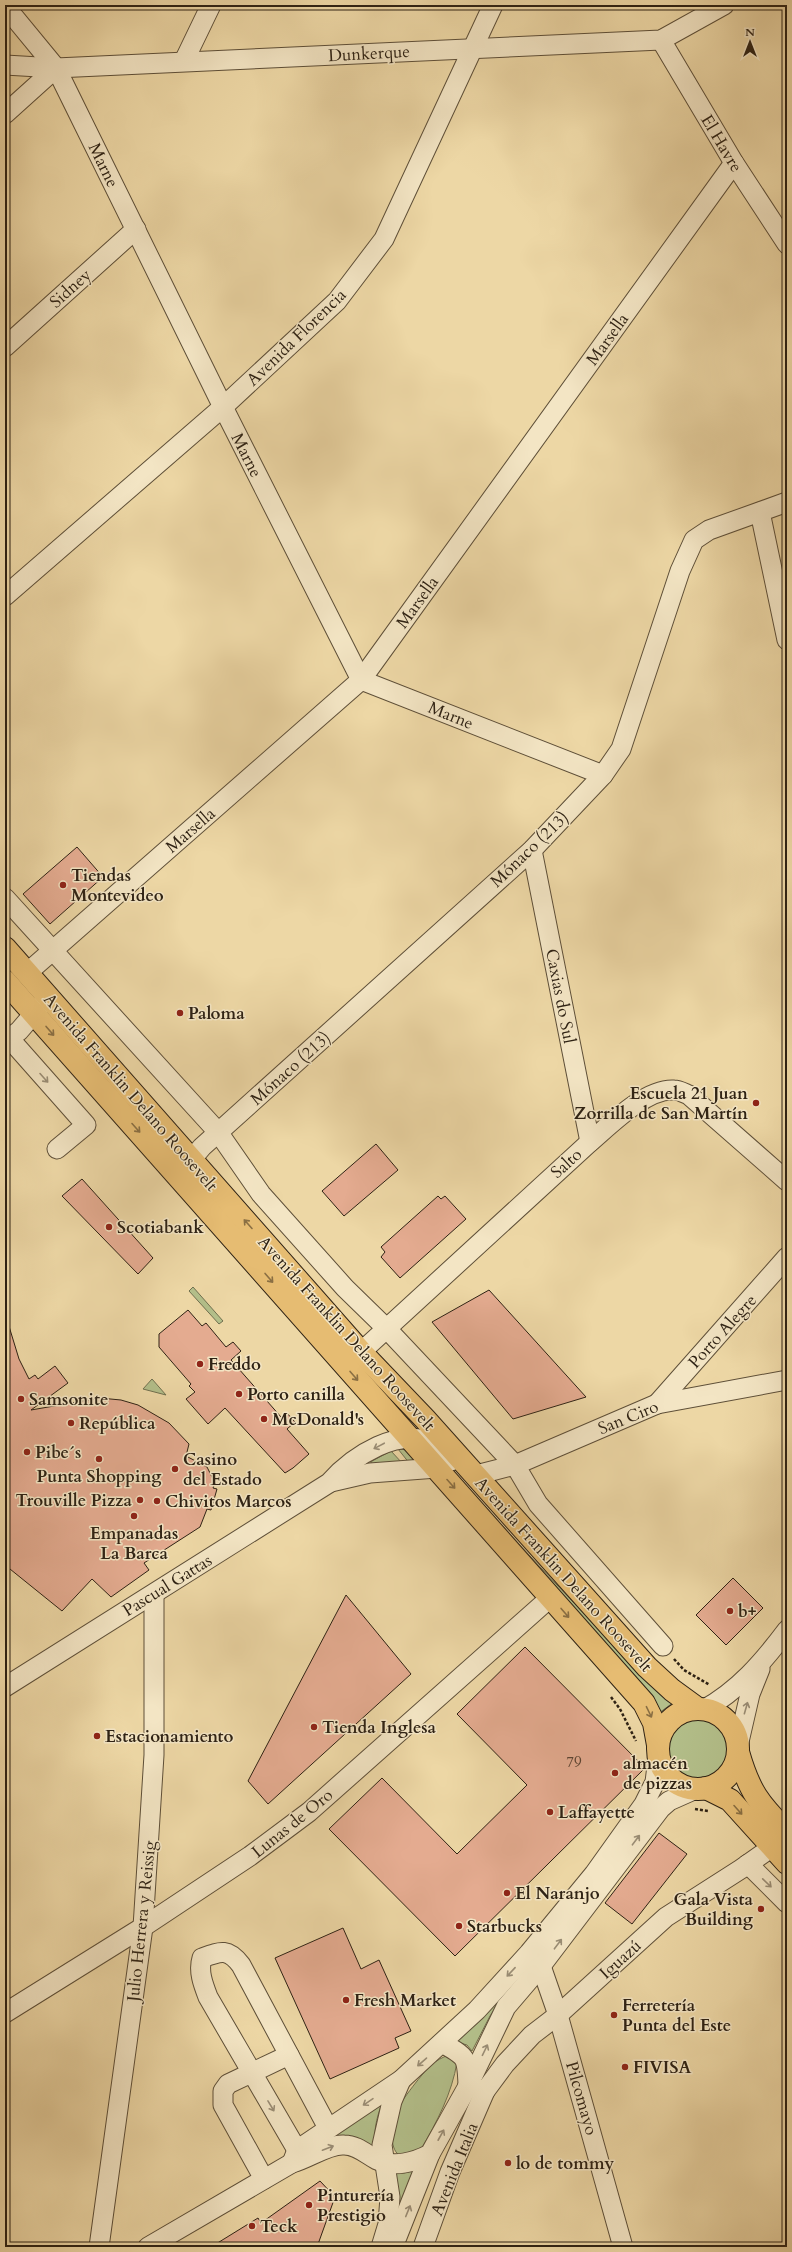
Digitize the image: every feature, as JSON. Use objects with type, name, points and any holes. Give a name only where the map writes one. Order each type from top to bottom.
[{"type":"main road","name":"Avenida Franklin Delano Roosevelt","points":[[5,948],[27,973],[41,1006],[411,1439],[644,1703],[654,1723],[658,1752]]},
{"type":"main road","name":"Avenida Franklin Delano Roosevelt","points":[[5,981],[41,1006],[191,1160],[361,1352],[476,1475],[647,1667],[672,1690],[700,1710]]},
{"type":"main road","points":[[782,1838],[730,1800],[701,1789],[686,1788],[668,1777],[658,1752],[660,1734],[667,1724],[676,1716],[686,1711],[700,1710],[721,1716],[728,1723],[736,1737],[745,1775],[755,1797],[782,1838],[787,1863]]},
{"type":"main road","points":[[701,1789],[716,1785],[731,1771],[738,1749]]},
{"type":"street","points":[[184,61],[211,5]]},
{"type":"street","name":"Avenida Florencia","points":[[7,589],[223,407],[337,301],[384,239],[471,48],[493,5]]},
{"type":"street","name":"Dunkerque","points":[[5,65],[56,68],[661,40],[724,5]]},
{"type":"street","name":"Marne","points":[[5,6],[56,68],[223,407],[361,680],[603,775]]},
{"type":"street","name":"El Havre","points":[[661,40],[734,163],[787,244]]},
{"type":"street","points":[[5,114],[56,68]]},
{"type":"street","name":"Marsella","points":[[27,973],[51,950],[361,680],[734,163]]},
{"type":"street","name":"Sidney","points":[[5,347],[136,229]]},
{"type":"street","name":"Mónaco (213)","points":[[191,1160],[218,1132],[532,850],[603,775],[621,749],[680,571],[694,540],[709,530],[787,502]]},
{"type":"street","points":[[760,512],[787,640]]},
{"type":"street","name":"Caxias do Sul","points":[[532,850],[590,1142]]},
{"type":"street","name":"Avenida Franklin Delano Roosevelt","points":[[5,898],[218,1132],[261,1194],[345,1288],[386,1328],[515,1465],[538,1504],[663,1646]]},
{"type":"street","points":[[41,1006],[19,1031],[7,1040],[86,1125],[58,1149]]},
{"type":"street","name":"Salto","points":[[361,1352],[623,1113],[664,1090],[675,1090],[688,1094],[787,1181]]},
{"type":"street","name":"Porto Alegre","points":[[657,1404],[787,1258]]},
{"type":"street","name":"San Ciro","points":[[476,1475],[515,1465],[657,1404],[787,1380]]},
{"type":"street","name":"Pascual Gattas","points":[[5,1687],[329,1482],[343,1467],[387,1442],[411,1439],[437,1446],[475,1486],[494,1496]]},
{"type":"street","name":"Pascual Gattas","points":[[329,1482],[370,1473],[437,1468]]},
{"type":"street","name":"Julio Herrera y Reissig","points":[[99,2247],[143,1927],[154,1755],[154,1594]]},
{"type":"street","name":"Lunas de Oro","points":[[5,2013],[143,1927],[250,1856],[308,1812],[551,1597]]},
{"type":"street","points":[[700,1710],[730,1693],[762,1663],[787,1630]]},
{"type":"street","points":[[738,1749],[750,1694],[762,1663]]},
{"type":"street","points":[[600,1877],[644,1804],[655,1782],[658,1752]]},
{"type":"street","points":[[477,2088],[506,2008],[535,1960],[600,1877],[660,1808],[669,1801],[701,1789]]},
{"type":"street","name":"Iguazú","points":[[477,2088],[505,2064],[532,2035],[558,2015],[666,1917],[748,1864],[782,1838]]},
{"type":"street","points":[[748,1864],[787,1903]]},
{"type":"street","points":[[295,2156],[251,2072],[208,1997],[200,1965],[202,1958],[220,1951],[234,1956],[328,2128]]},
{"type":"street","points":[[148,2247],[264,2179],[295,2156],[328,2128],[401,2080],[535,1960]]},
{"type":"street","name":"Pilcomayo","points":[[535,1960],[558,2015],[623,2247]]},
{"type":"street","points":[[442,2043],[462,2054],[477,2088]]},
{"type":"street","points":[[264,2179],[224,2105],[224,2091],[228,2084],[289,2055]]},
{"type":"street","points":[[381,2247],[388,2224],[390,2197],[386,2163],[382,2145],[384,2128],[392,2101],[401,2080]]},
{"type":"street","name":"Avenida Italia","points":[[393,2247],[430,2154],[477,2088]]},
{"type":"street","name":"Avenida Italia","points":[[423,2247],[450,2172],[477,2088]]},
{"type":"street","points":[[295,2156],[308,2158],[329,2146],[345,2144],[362,2149],[377,2160],[386,2163],[406,2163],[421,2159],[430,2154]]},
{"type":"green space","points":[[193,1287],[223,1321],[219,1324],[189,1291]]},
{"type":"green space","points":[[152,1379],[166,1395],[143,1389]]},
{"type":"green space","points":[[398,1449],[408,1450],[420,1463],[410,1464]]},
{"type":"green space","points":[[391,1451],[403,1464],[370,1464],[372,1461]]},
{"type":"green space","points":[[474,1494],[571,1600],[674,1702],[659,1713],[472,1495]]},
{"type":"green space","points":[[697,1715],[710,1718],[720,1725],[727,1735],[730,1748],[727,1761],[720,1771],[710,1778],[697,1781],[684,1778],[674,1771],[667,1761],[664,1748],[667,1735],[674,1725],[684,1718]]},
{"type":"green space","points":[[507,1991],[490,2016],[472,2051],[467,2045],[457,2042]]},
{"type":"green space","points":[[448,2055],[457,2062],[452,2085],[438,2118],[421,2149],[399,2155],[396,2152],[392,2141],[392,2129],[396,2112],[412,2087],[429,2067],[436,2061]]},
{"type":"green space","points":[[382,2103],[376,2126],[376,2149],[328,2139]]},
{"type":"green space","points":[[416,2170],[394,2225],[393,2172],[404,2173]]},
{"type":"building","name":"Tiendas Montevideo","points":[[77,847],[103,877],[50,924],[23,894]]},
{"type":"building","points":[[376,1144],[398,1170],[344,1216],[322,1191]]},
{"type":"building","name":"Scotiabank","points":[[82,1179],[153,1258],[138,1274],[62,1196]]},
{"type":"building","points":[[438,1196],[441,1199],[445,1196],[466,1219],[400,1278],[381,1257],[385,1252],[381,1247]]},
{"type":"building","points":[[489,1290],[586,1397],[513,1419],[432,1322]]},
{"type":"building","points":[[188,1310],[202,1326],[206,1323],[226,1347],[233,1342],[241,1351],[231,1360],[281,1417],[286,1412],[295,1422],[287,1429],[309,1454],[293,1468],[285,1473],[225,1408],[208,1424],[186,1399],[195,1392],[189,1386],[191,1384],[159,1347],[159,1334]]},
{"type":"building","name":"Punta Shopping","points":[[5,1323],[8,1323],[19,1359],[29,1379],[35,1375],[38,1379],[55,1366],[68,1383],[31,1410],[100,1398],[121,1400],[138,1405],[169,1423],[189,1444],[186,1456],[207,1467],[215,1483],[213,1488],[217,1489],[211,1510],[207,1509],[200,1527],[144,1563],[149,1570],[111,1597],[92,1579],[62,1611],[5,1565]]},
{"type":"building","name":"b+","points":[[733,1578],[763,1608],[726,1645],[696,1615]]},
{"type":"building","name":"Tienda Inglesa","points":[[346,1595],[411,1674],[268,1804],[248,1781]]},
{"type":"building","name":"Laffayette","points":[[525,1647],[645,1768],[455,1956],[329,1829],[382,1778],[457,1854],[527,1785],[457,1714]]},
{"type":"building","points":[[659,1833],[687,1854],[632,1924],[605,1903]]},
{"type":"building","name":"Fresh Market","points":[[343,1928],[361,1969],[379,1960],[411,2031],[395,2038],[399,2048],[330,2079],[275,1958]]},
{"type":"building","points":[[320,2181],[335,2197],[317,2247],[211,2247],[258,2218],[261,2223]]},
{"type":"place","name":"Tiendas Montevideo","points":[[63,885]]},
{"type":"place","name":"Paloma","points":[[180,1013]]},
{"type":"place","name":"Escuela 21 Juan Zorrilla de San Martín","points":[[756,1103]]},
{"type":"place","name":"Scotiabank","points":[[109,1227]]},
{"type":"place","name":"Freddo","points":[[200,1364]]},
{"type":"place","name":"Porto canilla","points":[[239,1394]]},
{"type":"place","name":"Samsonite","points":[[21,1399]]},
{"type":"place","name":"McDonald's","points":[[264,1419]]},
{"type":"place","name":"República","points":[[71,1423]]},
{"type":"place","name":"Pibe´s","points":[[27,1452]]},
{"type":"place","name":"Punta Shopping","points":[[99,1459]]},
{"type":"place","name":"Casino del Estado","points":[[175,1469]]},
{"type":"place","name":"Trouville Pizza","points":[[140,1500]]},
{"type":"place","name":"Chivitos Marcos","points":[[157,1501]]},
{"type":"place","name":"Empanadas La Barca","points":[[134,1516]]},
{"type":"place","name":"b+","points":[[730,1611]]},
{"type":"place","name":"Tienda Inglesa","points":[[314,1727]]},
{"type":"place","name":"Estacionamiento","points":[[97,1736]]},
{"type":"place","name":"almacén de pizzas","points":[[615,1773]]},
{"type":"place","name":"Laffayette","points":[[550,1812]]},
{"type":"place","name":"El Naranjo","points":[[507,1893]]},
{"type":"place","name":"Gala Vista Building","points":[[761,1909]]},
{"type":"place","name":"Starbucks","points":[[459,1926]]},
{"type":"place","name":"Fresh Market","points":[[346,2000]]},
{"type":"place","name":"Ferretería Punta del Este","points":[[614,2015]]},
{"type":"place","name":"FIVISA","points":[[625,2067]]},
{"type":"place","name":"lo de tommy","points":[[508,2163]]},
{"type":"place","name":"Pinturería Prestigio","points":[[309,2205]]},
{"type":"place","name":"Teck","points":[[252,2226]]}]
